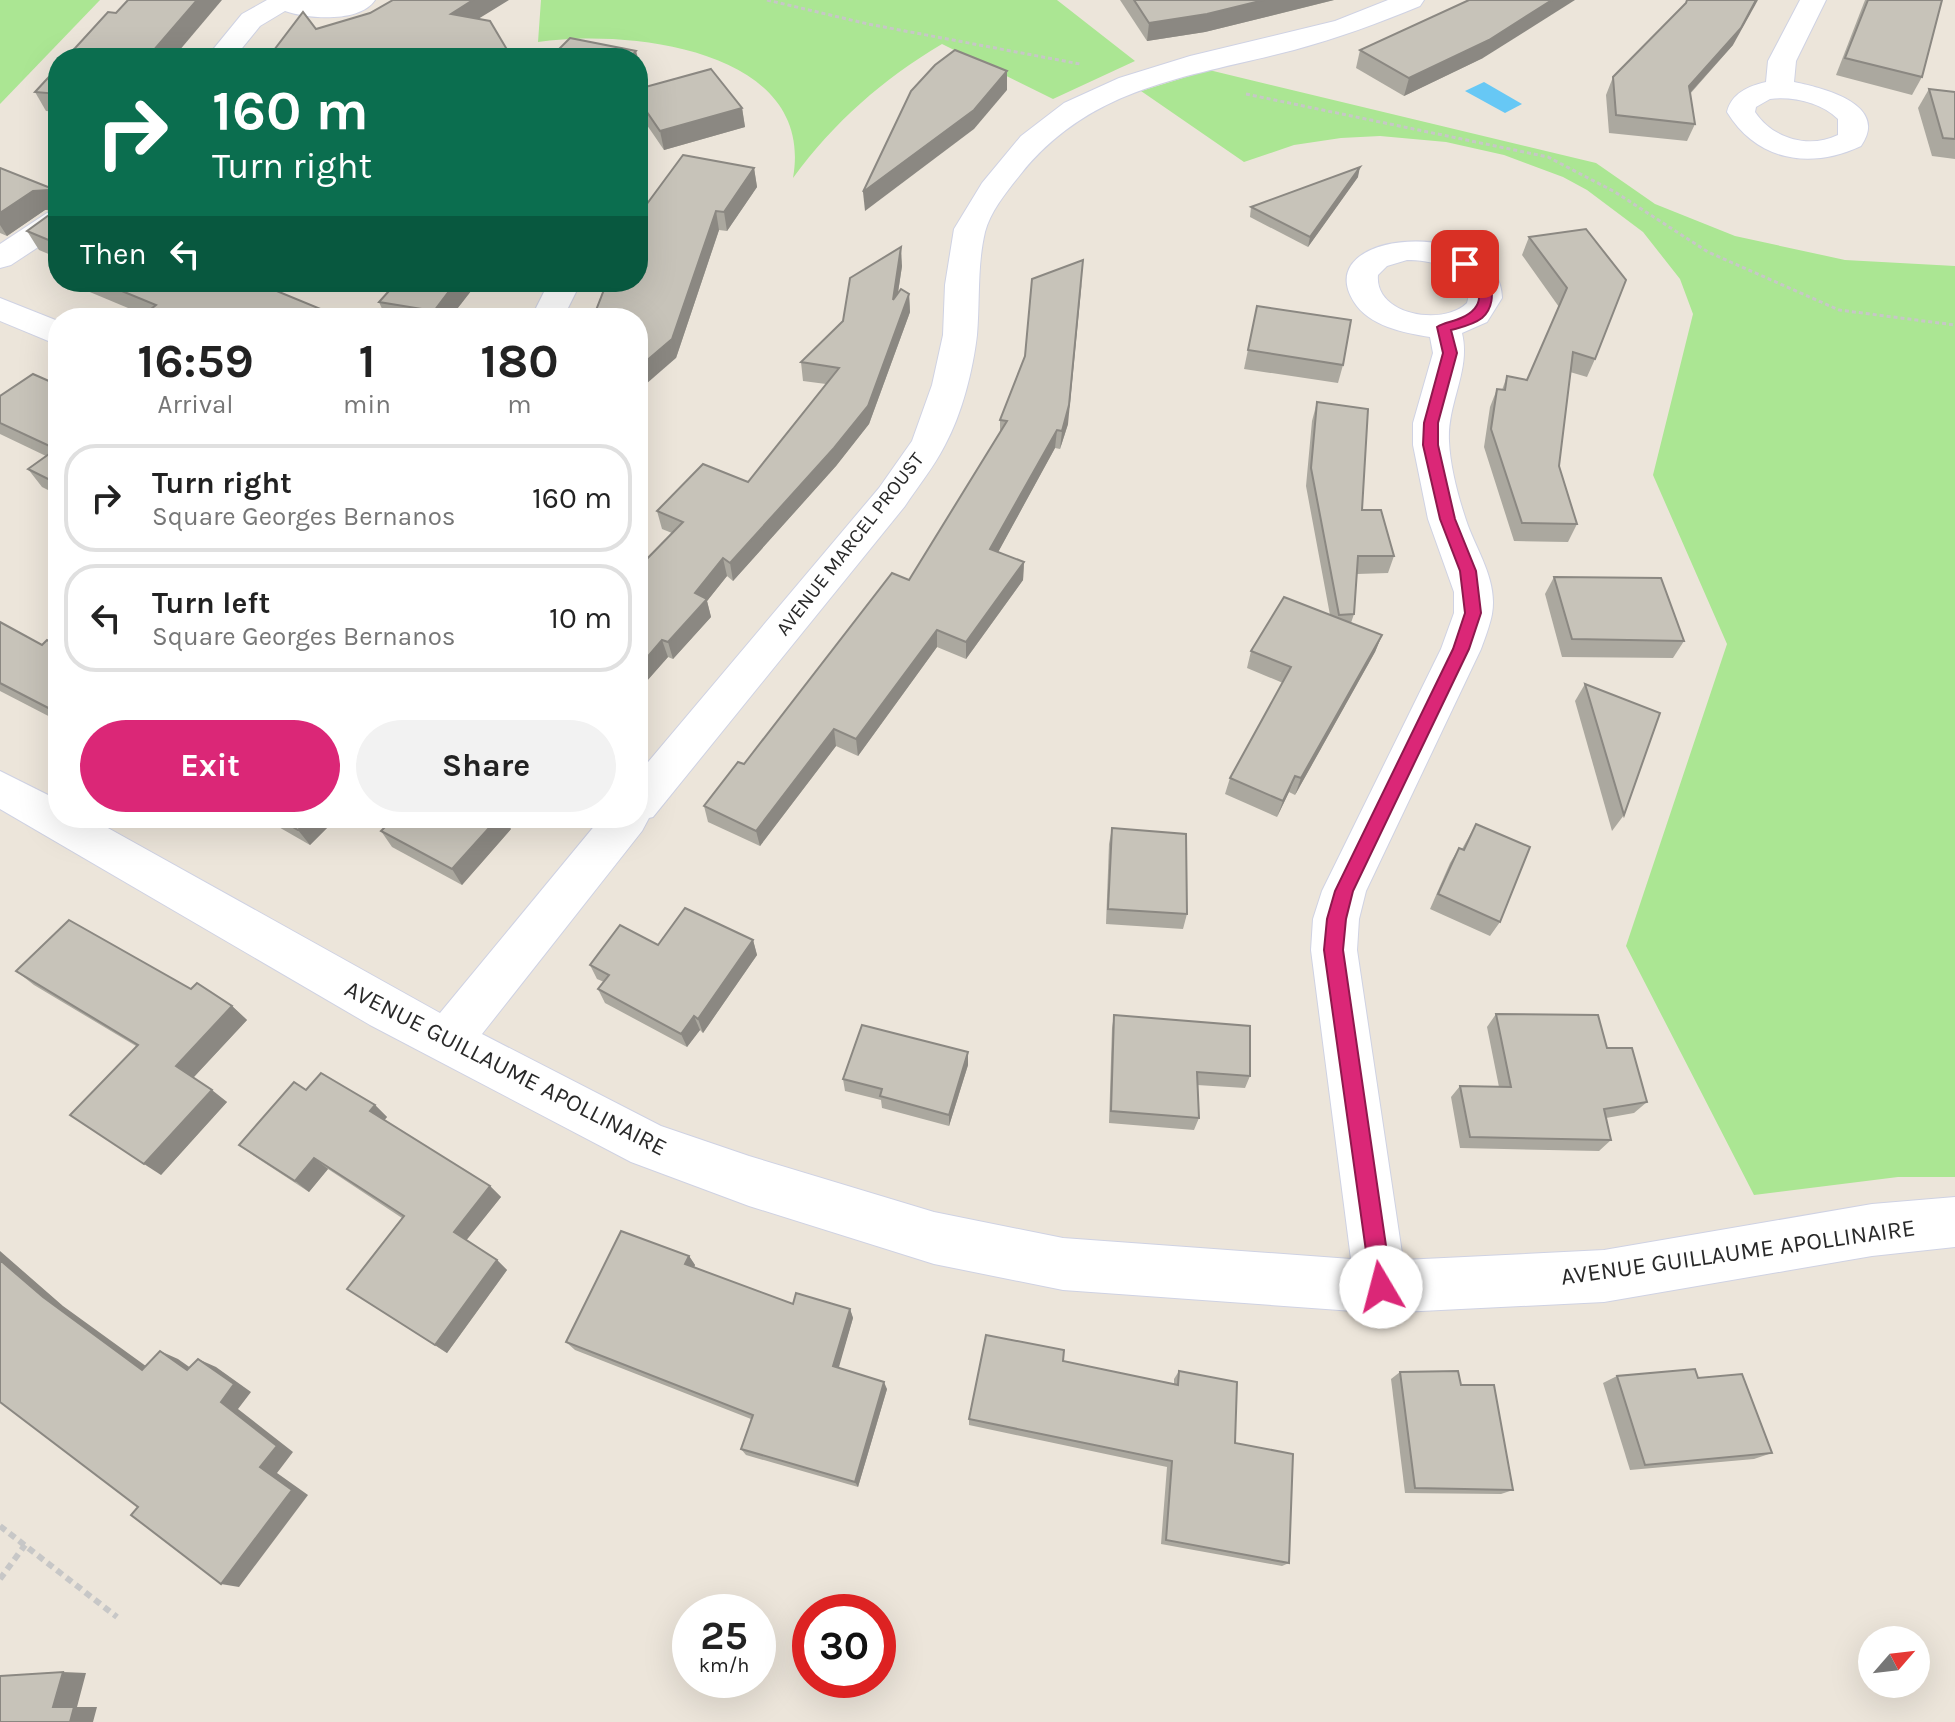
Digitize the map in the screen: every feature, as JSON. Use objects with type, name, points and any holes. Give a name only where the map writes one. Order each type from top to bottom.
[{"type":"street","points":[[228,48],[251,20],[283,1],[307,10],[323,10],[362,0]]},
{"type":"street","name":"AVENUE MARCEL PROUST","points":[[648,792],[892,497],[929,443],[949,385],[960,335],[961,285],[970,229],[993,189],[1031,142],[1074,109],[1160,74],[1345,27],[1411,0]]},
{"type":"street","points":[[1779,89],[1782,61],[1813,0]]},
{"type":"street","points":[[0,258],[48,227]]},
{"type":"street","points":[[0,308],[48,330]]},
{"type":"street","points":[[1381,1287],[1334,950],[1336,919],[1344,891],[1461,649],[1473,613],[1468,571],[1447,519],[1431,445],[1431,423],[1450,353],[1444,327]]},
{"type":"street","name":"AVENUE GUILLAUME APOLLINAIRE","points":[[0,788],[48,816]]},
{"type":"street","name":"AVENUE GUILLAUME APOLLINAIRE","points":[[70,828],[387,1010],[649,1145],[749,1181],[934,1238],[1063,1264],[1381,1287],[1604,1276],[1872,1230],[1955,1222]]},
{"type":"street","points":[[448,1040],[619,828]]},
{"type":"path","points":[[767,0],[868,24],[1125,72],[1160,74]]},
{"type":"path","points":[[1242,94],[1548,157],[1615,192],[1708,252],[1839,310],[1955,325]]},
{"type":"path","points":[[0,1526],[117,1617]]},
{"type":"path","points":[[0,1579],[25,1545]]},
{"type":"green space","points":[[0,0],[100,0],[54,48],[48,48],[48,54],[0,104]]},
{"type":"green space","points":[[541,0],[1057,0],[1135,61],[1053,99],[942,44],[899,72],[861,103],[826,138],[793,178],[792,134],[775,100],[746,74],[708,56],[664,45],[619,39],[538,42]]},
{"type":"green space","points":[[1209,70],[1596,163],[1655,204],[1735,236],[1845,260],[1955,266],[1955,1177],[1898,1177],[1754,1195],[1626,946],[1727,644],[1653,475],[1693,314],[1680,279],[1643,232],[1587,190],[1563,177],[1504,155],[1446,142],[1380,136],[1294,145],[1244,162],[1141,91]]},
{"type":"water","points":[[1484,82],[1522,104],[1505,113],[1465,91]]},
{"type":"building","points":[[128,0],[197,0],[156,48],[75,48],[108,12],[116,13]]},
{"type":"building","points":[[393,0],[473,0],[451,14],[490,21],[506,48],[276,48],[303,12],[316,29],[370,13]]},
{"type":"building","points":[[1134,0],[1264,0],[1207,14],[1149,23]]},
{"type":"building","points":[[1469,0],[1552,0],[1489,40],[1409,78],[1360,50]]},
{"type":"building","points":[[1687,0],[1756,0],[1741,28],[1689,86],[1695,124],[1616,115],[1613,77]]},
{"type":"building","points":[[1868,0],[1942,0],[1922,77],[1845,58]]},
{"type":"building","points":[[570,38],[621,48],[560,48]]},
{"type":"building","points":[[955,50],[1007,71],[974,110],[863,192],[911,91],[935,65]]},
{"type":"building","points":[[711,69],[742,108],[660,131],[648,114],[648,86]]},
{"type":"building","points":[[48,78],[48,93],[35,92]]},
{"type":"building","points":[[1929,89],[1955,92],[1955,139],[1943,138]]},
{"type":"building","points":[[683,155],[754,168],[724,212],[716,211],[672,339],[648,359],[648,308],[597,308],[603,292],[648,292],[648,202]]},
{"type":"building","points":[[1360,167],[1310,237],[1251,207]]},
{"type":"building","points":[[0,168],[48,187],[48,190],[33,191],[0,213]]},
{"type":"building","points":[[48,216],[48,240],[27,231]]},
{"type":"building","points":[[1586,229],[1626,280],[1595,359],[1573,352],[1559,466],[1577,524],[1522,523],[1491,429],[1497,389],[1505,390],[1507,376],[1527,380],[1567,288],[1529,237]]},
{"type":"building","points":[[901,247],[893,300],[901,289],[909,294],[868,406],[730,563],[723,558],[695,593],[707,599],[668,642],[662,640],[648,656],[648,558],[683,522],[657,511],[703,464],[748,482],[839,368],[801,362],[843,321],[850,278]]},
{"type":"building","points":[[1083,260],[1069,405],[1062,431],[1057,430],[990,549],[1024,562],[966,642],[937,630],[856,739],[834,729],[756,831],[704,806],[738,762],[744,764],[892,573],[909,580],[1007,421],[1000,420],[1025,356],[1032,279]]},
{"type":"building","points":[[124,292],[279,292],[318,308],[152,308],[156,305]]},
{"type":"building","points":[[388,292],[448,292],[436,308],[379,302]]},
{"type":"building","points":[[1257,306],[1351,320],[1343,365],[1248,350]]},
{"type":"building","points":[[33,374],[48,381],[48,445],[0,423],[0,396]]},
{"type":"building","points":[[1317,402],[1368,409],[1362,510],[1381,510],[1394,556],[1358,556],[1354,614],[1339,615],[1311,468]]},
{"type":"building","points":[[48,455],[48,479],[28,469]]},
{"type":"building","points":[[1554,577],[1661,578],[1684,641],[1572,639]]},
{"type":"building","points":[[1284,597],[1382,635],[1301,778],[1295,776],[1283,801],[1230,778],[1291,667],[1251,651]]},
{"type":"building","points":[[0,622],[42,645],[48,641],[48,708],[0,683]]},
{"type":"building","points":[[1585,684],[1660,713],[1624,815]]},
{"type":"building","points":[[1476,824],[1530,847],[1500,922],[1438,894],[1459,848],[1464,850]]},
{"type":"building","points":[[384,828],[489,828],[452,869],[381,831]]},
{"type":"building","points":[[1112,828],[1186,834],[1187,914],[1108,909]]},
{"type":"building","points":[[685,908],[753,940],[698,1019],[694,1016],[681,1034],[598,989],[609,975],[590,965],[620,925],[658,945]]},
{"type":"building","points":[[69,920],[191,989],[197,983],[232,1006],[176,1066],[212,1090],[144,1164],[70,1115],[138,1045],[16,971]]},
{"type":"building","points":[[1496,1014],[1598,1015],[1607,1048],[1632,1048],[1647,1102],[1604,1109],[1611,1140],[1470,1137],[1460,1086],[1511,1087]]},
{"type":"building","points":[[1114,1015],[1250,1026],[1250,1076],[1197,1072],[1199,1118],[1111,1111]]},
{"type":"building","points":[[862,1025],[968,1052],[949,1115],[880,1096],[882,1089],[843,1079]]},
{"type":"building","points":[[321,1073],[375,1105],[370,1111],[490,1186],[454,1232],[497,1260],[435,1345],[347,1289],[404,1216],[314,1158],[295,1181],[239,1145],[294,1082],[306,1090]]},
{"type":"building","points":[[621,1231],[689,1256],[685,1264],[793,1304],[796,1293],[850,1309],[833,1366],[884,1382],[855,1482],[741,1449],[753,1415],[566,1342]]},
{"type":"building","points":[[0,1260],[43,1297],[142,1370],[160,1351],[187,1370],[198,1359],[234,1384],[221,1402],[277,1446],[260,1467],[292,1490],[221,1584],[131,1515],[138,1507],[0,1402]]},
{"type":"building","points":[[986,1335],[1064,1350],[1063,1361],[1178,1385],[1179,1371],[1237,1382],[1235,1443],[1293,1454],[1289,1563],[1166,1540],[1172,1461],[969,1419]]},
{"type":"building","points":[[1695,1369],[1698,1378],[1742,1374],[1772,1453],[1645,1465],[1617,1376]]},
{"type":"building","points":[[1458,1371],[1461,1385],[1494,1385],[1513,1490],[1415,1488],[1400,1372]]},
{"type":"building","points":[[63,1672],[53,1707],[74,1707],[70,1722],[0,1722],[0,1676]]},
{"type":"route","points":[[1381,1287],[1336,986],[1336,919],[1355,865],[1461,649],[1473,613],[1473,592],[1468,571],[1447,519],[1433,466],[1431,445],[1431,423],[1450,353],[1444,327],[1463,323],[1478,314],[1486,302],[1487,289],[1479,275],[1465,264]]}]
